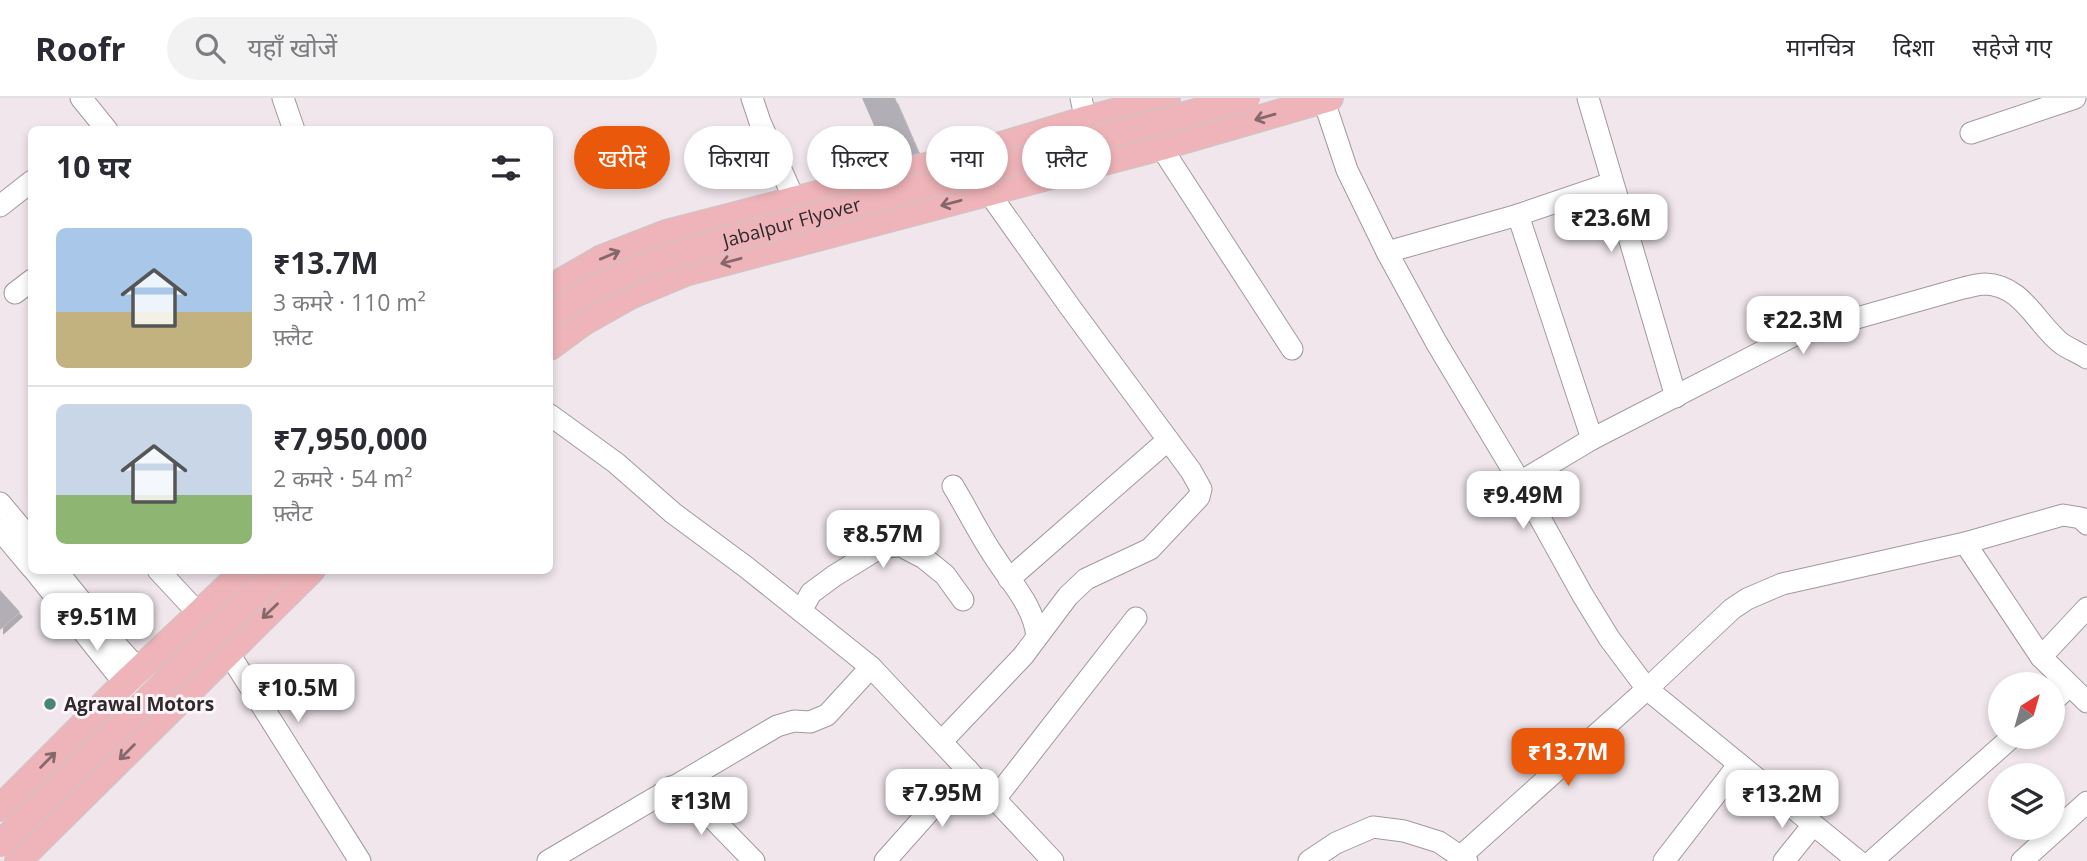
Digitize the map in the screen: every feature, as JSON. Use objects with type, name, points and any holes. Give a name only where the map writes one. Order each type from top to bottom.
[{"type":"main road","points":[[553,286],[602,258],[666,233],[972,154],[1084,109],[1167,98]]},
{"type":"main road","name":"Jabalpur Flyover","points":[[553,314],[594,288],[650,263],[1247,98]]},
{"type":"main road","points":[[1111,161],[1326,99]]},
{"type":"main road","points":[[553,345],[584,322],[630,296],[685,273],[1022,184]]},
{"type":"main road","points":[[0,808],[241,574]]},
{"type":"main road","points":[[0,844],[276,574]]},
{"type":"main road","points":[[18,861],[308,574]]},
{"type":"street","points":[[81,98],[100,126]]},
{"type":"street","points":[[283,98],[293,126]]},
{"type":"street","points":[[752,98],[794,199]]},
{"type":"street","points":[[1588,98],[1676,397]]},
{"type":"street","points":[[1971,133],[2074,98]]},
{"type":"street","points":[[1326,99],[1347,170],[1387,252],[1436,342],[1609,638],[1647,689],[1857,861]]},
{"type":"street","points":[[1161,147],[1292,349]]},
{"type":"street","points":[[1387,252],[1518,215],[1612,183]]},
{"type":"street","points":[[0,206],[28,184]]},
{"type":"street","points":[[942,741],[1005,677],[1068,596],[1086,579],[1150,549],[1199,497],[1201,489],[1199,482],[989,193]]},
{"type":"street","points":[[1518,215],[1592,439]]},
{"type":"street","points":[[1520,482],[1592,439],[1793,336],[1963,288],[1985,284],[2010,290],[2063,344],[2087,358]]},
{"type":"street","points":[[553,417],[616,463],[673,513],[747,567],[871,667],[1053,861]]},
{"type":"street","points":[[1009,579],[1168,440]]},
{"type":"street","points":[[953,485],[992,554],[1032,614],[1037,637]]},
{"type":"street","points":[[0,503],[28,536]]},
{"type":"street","points":[[1309,861],[1336,843],[1373,827],[1404,831],[1440,842],[1464,859],[1732,609],[1747,599],[1782,584],[1965,543],[2063,515],[2081,518],[2087,524]]},
{"type":"street","points":[[0,530],[28,563]]},
{"type":"street","points":[[1965,543],[2041,657],[2087,702]]},
{"type":"street","points":[[801,611],[811,593],[834,576],[881,548],[901,545],[924,558],[945,575],[963,600]]},
{"type":"street","points":[[38,574],[165,714]]},
{"type":"street","points":[[59,574],[132,677]]},
{"type":"street","points":[[163,574],[199,614],[228,652],[360,861]]},
{"type":"street","points":[[2041,657],[2087,608]]},
{"type":"street","points":[[995,799],[1136,618]]},
{"type":"street","points":[[548,861],[777,726],[794,721],[810,722],[827,716],[871,667]]},
{"type":"street","points":[[2065,690],[2069,686]]},
{"type":"street","points":[[1872,861],[1998,749]]},
{"type":"street","points":[[1664,861],[1738,764]]},
{"type":"street","points":[[885,861],[967,769]]},
{"type":"street","points":[[671,787],[713,819],[754,861]]},
{"type":"street","points":[[2022,861],[2087,802]]},
{"type":"street","points":[[1784,861],[1813,824]]},
{"type":"building","points":[[862,98],[895,98],[907,126],[874,126]]},
{"type":"building","points":[[912,137],[919,153],[912,155]]},
{"type":"building","points":[[0,590],[20,612],[0,630]]},
{"type":"place","name":"Agrawal Motors","points":[[50,704]]}]
